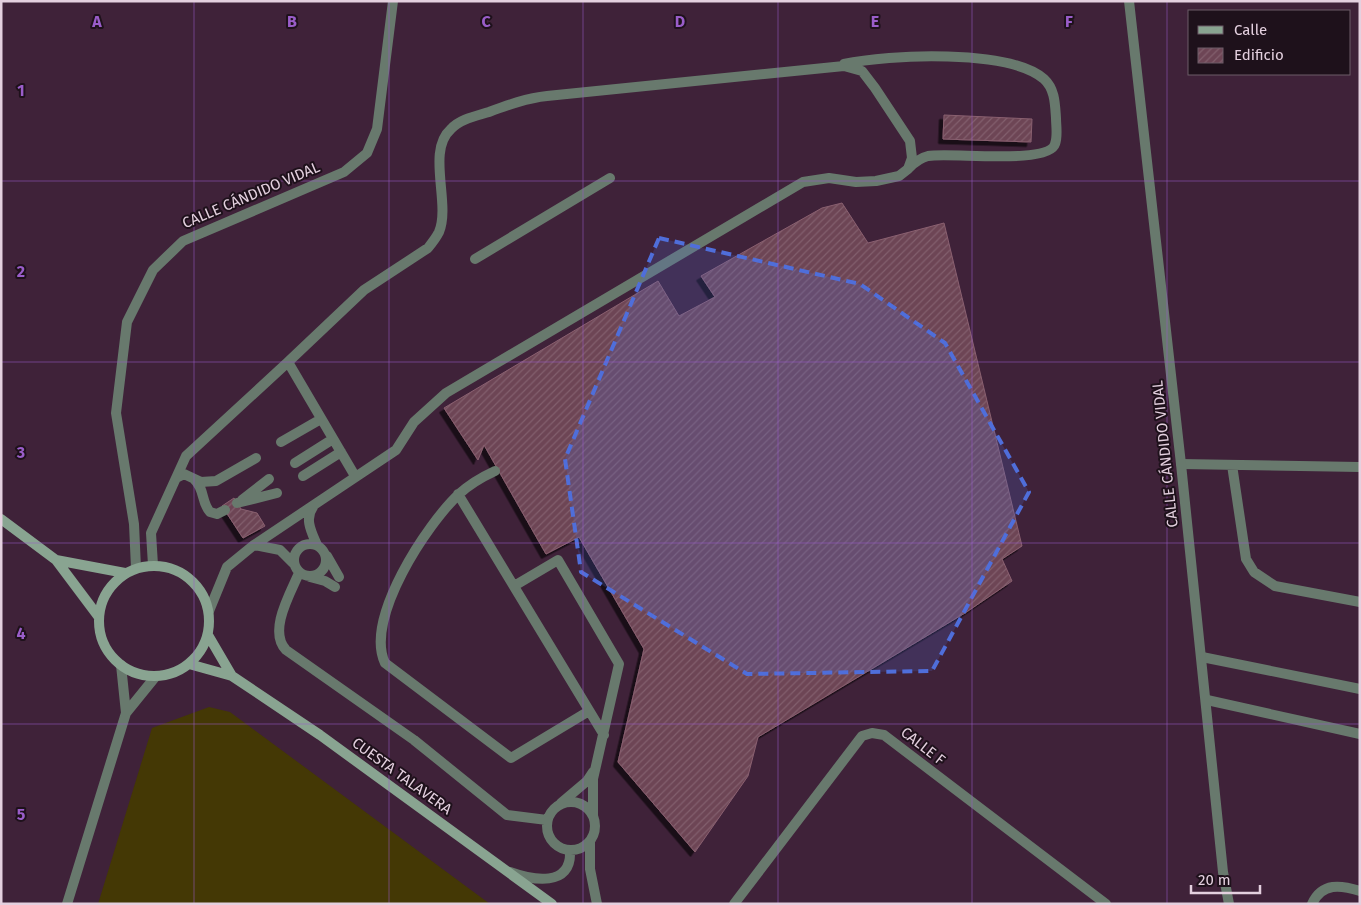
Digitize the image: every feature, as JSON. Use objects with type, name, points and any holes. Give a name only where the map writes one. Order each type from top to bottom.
[{"type":"main road","points":[[1,519],[56,560],[98,616]]},
{"type":"main road","points":[[56,560],[125,573]]},
{"type":"main road","points":[[153,565],[171,568],[189,577],[202,592],[209,611],[208,635],[201,651],[189,664],[173,673],[156,676],[138,674],[121,665],[108,652],[100,635],[98,616],[102,599],[112,584],[125,573],[136,568],[153,565]]},
{"type":"main road","name":"CUESTA TALAVERA","points":[[208,635],[232,676]]},
{"type":"main road","name":"CUESTA TALAVERA","points":[[189,664],[232,676],[320,735],[552,904]]},
{"type":"street","name":"CALLE CÁNDIDO VIDAL","points":[[136,568],[134,524],[116,413],[127,322],[153,270],[183,241],[344,172],[368,153],[377,129],[393,1]]},
{"type":"street","name":"CALLE CÁNDIDO VIDAL","points":[[1129,1],[1202,657],[1223,872],[1229,904]]},
{"type":"street","points":[[153,565],[151,533],[186,456],[355,297],[428,248],[436,238],[440,231],[442,217],[441,144],[450,129],[457,124],[536,97],[836,66],[883,58],[925,57],[999,61],[1012,63],[1046,80],[1055,101],[1057,136],[1055,146],[1050,152],[1003,156],[926,156],[899,176],[876,181],[856,182],[815,178],[802,182],[783,192],[446,393],[414,422],[396,450],[254,545],[228,567],[209,611]]},
{"type":"street","points":[[836,66],[844,66],[862,71],[875,88],[910,141],[912,158],[908,169]]},
{"type":"street","points":[[475,259],[610,178]]},
{"type":"street","points":[[288,362],[355,476]]},
{"type":"street","points":[[281,442],[321,419]]},
{"type":"street","points":[[295,463],[333,439]]},
{"type":"street","points":[[303,476],[341,452]]},
{"type":"street","points":[[176,478],[184,474],[208,483],[216,481],[256,458]]},
{"type":"street","points":[[1181,464],[1360,467]]},
{"type":"street","points":[[1232,465],[1246,559],[1254,572],[1275,586],[1360,602]]},
{"type":"street","points":[[495,471],[474,482],[458,494],[423,537],[405,566],[382,623],[379,647],[385,663],[511,758],[590,711]]},
{"type":"street","points":[[194,478],[202,487],[205,506],[210,512],[217,514],[225,510]]},
{"type":"street","points":[[269,479],[237,503],[277,493]]},
{"type":"street","points":[[458,494],[604,735]]},
{"type":"street","points":[[315,504],[308,515],[308,521],[317,546]]},
{"type":"street","points":[[294,563],[295,554],[300,548],[306,544],[317,546],[324,549],[339,576]]},
{"type":"street","points":[[254,545],[280,550],[303,574],[325,581],[335,587]]},
{"type":"street","points":[[303,574],[315,575],[322,571],[326,564],[327,556]]},
{"type":"street","points":[[514,586],[558,560],[619,664],[592,785],[594,833],[590,842],[590,869],[597,904]]},
{"type":"street","points":[[303,574],[280,626],[279,640],[286,650],[414,740],[508,815],[547,820]]},
{"type":"street","points":[[1202,657],[1360,689]]},
{"type":"street","points":[[121,665],[126,713]]},
{"type":"street","points":[[67,904],[126,713],[156,676]]},
{"type":"street","points":[[1206,700],[1360,734]]},
{"type":"street","name":"CALLE F","points":[[734,904],[862,736],[872,733],[884,735],[1106,904]]},
{"type":"street","points":[[590,842],[581,849],[570,851],[559,847],[551,839],[547,830],[547,820],[550,811],[587,781],[596,764]]},
{"type":"street","points":[[561,803],[578,802],[589,808],[593,815]]},
{"type":"street","points":[[506,870],[535,879],[558,876],[568,866],[570,851]]},
{"type":"street","points":[[1312,904],[1315,897],[1326,888],[1338,885],[1360,890]]},
{"type":"highlighted area","points":[[659,238],[860,284],[945,343],[1029,492],[932,671],[747,674],[581,572],[565,459]]},
{"type":"shaded area","points":[[209,707],[230,712],[490,904],[98,904],[152,728]]},
{"type":"building","points":[[944,115],[1032,119],[1031,142],[943,139]]},
{"type":"building","points":[[842,203],[868,243],[944,223],[1022,546],[1002,559],[1012,581],[965,613],[758,737],[748,776],[695,852],[618,762],[644,649],[579,537],[546,554],[484,445],[478,460],[444,408],[658,281],[679,316],[715,297],[701,276],[822,208]]},
{"type":"building","points":[[234,498],[241,509],[257,513],[265,526],[243,538],[222,506]]}]
